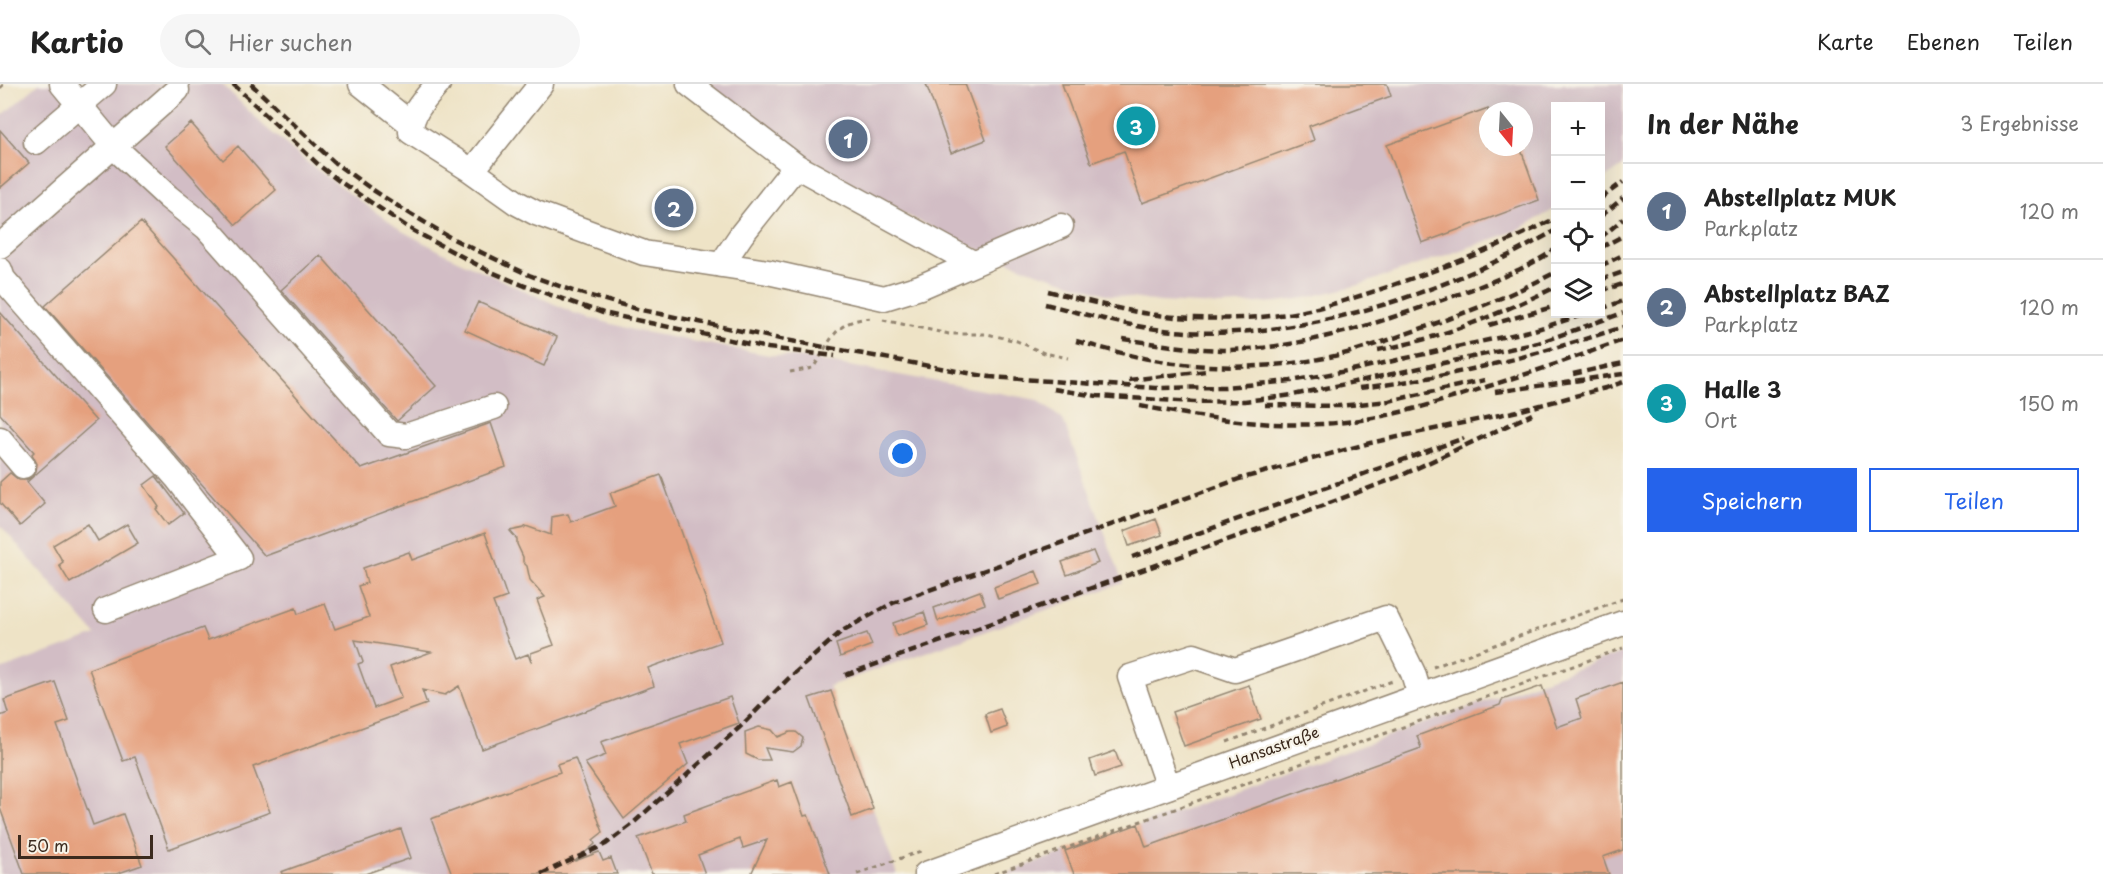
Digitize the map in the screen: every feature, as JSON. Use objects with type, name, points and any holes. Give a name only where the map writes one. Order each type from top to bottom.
[{"type":"street","points":[[62,84],[114,147],[168,197],[207,228],[389,434],[406,436],[494,407]]},
{"type":"street","points":[[36,142],[104,84]]},
{"type":"street","points":[[361,84],[411,124]]},
{"type":"street","points":[[438,84],[417,109],[411,124],[411,132],[517,203],[536,213],[644,253],[768,272],[884,298],[920,287],[973,262],[1061,226]]},
{"type":"street","points":[[472,171],[541,84]]},
{"type":"street","points":[[689,84],[796,166],[973,262]]},
{"type":"street","points":[[0,246],[177,90]]},
{"type":"street","points":[[721,265],[742,234],[796,166]]},
{"type":"street","points":[[0,270],[3,279],[176,477],[239,558],[106,610]]},
{"type":"street","points":[[0,439],[23,466]]},
{"type":"street","points":[[1168,787],[1130,677],[1194,656],[1235,670],[1386,618],[1416,684]]},
{"type":"street","name":"Hansastraße","points":[[926,874],[1168,787],[1416,684],[1623,623]]},
{"type":"path","points":[[0,88],[4,84]]},
{"type":"path","points":[[790,372],[813,368],[833,334],[860,319],[877,318],[950,334],[987,334],[1017,341],[1044,353],[1068,358]]},
{"type":"path","points":[[1225,742],[1416,684],[1623,599]]},
{"type":"path","points":[[994,874],[1623,648]]},
{"type":"path","points":[[857,874],[925,850]]},
{"type":"shaded area","points":[[39,84],[222,84],[264,126],[308,163],[402,231],[455,259],[574,313],[633,330],[702,343],[769,355],[805,358],[1038,400],[1063,420],[1123,583],[829,686],[897,874],[0,874],[0,670],[96,635],[0,525],[0,117]]},
{"type":"shaded area","points":[[707,84],[1623,84],[1623,166],[1605,178],[1605,102],[1551,102],[1551,211],[1516,231],[1359,285],[1305,298],[1221,305],[1160,302],[1109,295],[1030,270],[969,246],[894,209],[807,158]]},
{"type":"shaded area","points":[[1623,652],[1623,874],[1004,874]]},
{"type":"building","points":[[926,84],[965,84],[986,140],[951,153]]},
{"type":"building","points":[[1062,84],[1387,84],[1391,96],[1309,126],[1314,140],[1142,203],[1124,151],[1091,163]]},
{"type":"building","points":[[1479,111],[1479,156],[1523,156],[1539,200],[1422,243],[1387,145]]},
{"type":"building","points":[[191,123],[223,160],[238,146],[276,190],[236,225],[165,146]]},
{"type":"building","points":[[0,130],[29,163],[0,188]]},
{"type":"building","points":[[141,222],[361,469],[491,423],[506,467],[265,556],[45,306]]},
{"type":"building","points":[[320,255],[436,386],[397,421],[281,290]]},
{"type":"building","points":[[478,302],[557,337],[544,366],[465,330]]},
{"type":"building","points":[[0,312],[96,421],[27,482],[45,504],[20,526],[0,503],[0,482],[10,473],[19,480],[26,480],[32,477],[37,464],[32,454],[34,452],[0,414]]},
{"type":"building","points":[[661,475],[721,642],[648,668],[654,686],[482,749],[459,686],[445,695],[422,690],[427,704],[253,767],[270,812],[169,849],[135,757],[123,761],[89,669],[203,628],[208,640],[296,608],[298,614],[325,604],[335,629],[369,617],[358,586],[367,583],[363,568],[409,552],[412,560],[485,533],[507,597],[493,602],[515,659],[528,654],[531,662],[531,653],[554,645],[537,600],[545,597],[530,580],[517,539],[510,531],[526,526],[551,535],[552,517],[568,514],[571,522],[615,506],[610,493]],"holes":[[[355,640],[431,652],[390,667],[401,698],[374,708],[358,664],[363,662]]]},
{"type":"building","points":[[156,476],[184,513],[168,525],[156,509],[159,507],[144,485]]},
{"type":"building","points":[[1156,519],[1162,535],[1129,546],[1124,531]]},
{"type":"building","points":[[88,524],[98,541],[127,524],[138,543],[70,583],[59,565],[63,562],[53,545]]},
{"type":"building","points":[[1093,551],[1098,563],[1067,575],[1062,562]]},
{"type":"building","points":[[1036,571],[1041,584],[998,599],[994,587]]},
{"type":"building","points":[[980,591],[985,604],[938,621],[934,608]]},
{"type":"building","points":[[924,612],[928,625],[897,636],[893,623]]},
{"type":"building","points":[[867,633],[872,645],[840,657],[836,644]]},
{"type":"building","points":[[55,682],[69,721],[57,725],[93,825],[123,814],[142,865],[116,874],[24,874],[0,808],[0,716],[8,713],[4,700]]},
{"type":"building","points":[[1623,682],[1623,850],[1603,857],[1609,874],[1074,874],[1065,851],[1138,824],[1146,847],[1421,748],[1417,736],[1500,705],[1502,700],[1542,686],[1557,727],[1582,718],[1576,699]]},
{"type":"building","points":[[1249,685],[1261,719],[1184,746],[1172,712]]},
{"type":"building","points":[[831,691],[873,809],[852,817],[809,698]]},
{"type":"building","points":[[730,697],[739,723],[680,744],[688,764],[624,819],[585,763],[606,755],[601,742]]},
{"type":"building","points":[[1000,709],[1007,727],[991,733],[985,714]]},
{"type":"building","points":[[759,727],[772,730],[778,737],[796,732],[803,738],[801,746],[793,752],[765,748],[770,760],[758,760],[746,754],[745,732]]},
{"type":"building","points":[[1115,751],[1121,767],[1095,776],[1090,760]]},
{"type":"building","points":[[575,758],[603,832],[593,840],[595,844],[575,861],[599,852],[603,861],[611,858],[617,874],[452,874],[431,819],[560,772],[557,764]]},
{"type":"building","points":[[777,780],[779,787],[792,782],[804,816],[808,815],[830,874],[751,874],[767,840],[743,848],[740,839],[698,855],[705,874],[652,874],[638,838],[686,821],[684,814]]},
{"type":"building","points":[[401,829],[411,858],[365,874],[282,874],[281,872]]},
{"type":"railway","points":[[233,84],[321,167],[339,181],[412,230],[489,271],[603,313],[768,348],[835,356]]},
{"type":"railway","points":[[251,84],[335,163],[370,188],[451,238],[529,275],[573,291],[637,309],[780,339],[990,377],[1155,388],[1225,387],[1291,381],[1534,330],[1573,318]]},
{"type":"railway","points":[[1605,195],[1623,182]]},
{"type":"railway","points":[[1605,213],[1623,198]]},
{"type":"railway","points":[[1605,234],[1623,219]]},
{"type":"railway","points":[[1048,291],[1129,310],[1177,317],[1243,318],[1294,313],[1348,300],[1431,272],[1503,243],[1551,220]]},
{"type":"railway","points":[[1045,304],[1125,324],[1174,331],[1222,333],[1271,329],[1321,321],[1421,292],[1469,274],[1551,233]]},
{"type":"railway","points":[[1605,245],[1623,236]]},
{"type":"railway","points":[[1123,339],[1222,350],[1278,346],[1305,341],[1387,319],[1469,290],[1514,272],[1551,252]]},
{"type":"railway","points":[[1604,264],[1623,255]]},
{"type":"railway","points":[[1605,278],[1623,272]]},
{"type":"railway","points":[[1076,341],[1149,359],[1195,365],[1239,367],[1305,361],[1358,350],[1434,324],[1496,300],[1551,274]]},
{"type":"railway","points":[[1605,289],[1623,284]]},
{"type":"railway","points":[[1378,350],[1447,332],[1491,316],[1551,289]]},
{"type":"railway","points":[[1605,307],[1623,301]]},
{"type":"railway","points":[[1489,325],[1551,307]]},
{"type":"railway","points":[[1053,389],[1097,396],[1194,402],[1245,401],[1293,395],[1538,343],[1623,313]]},
{"type":"railway","points":[[1359,388],[1460,372],[1558,347],[1623,327]]},
{"type":"railway","points":[[1140,406],[1253,423],[1298,425],[1365,419],[1407,411],[1448,399],[1540,370],[1623,340]]},
{"type":"railway","points":[[1573,374],[1623,363]]},
{"type":"railway","points":[[1129,380],[1206,371]]},
{"type":"railway","points":[[1495,392],[1623,374]]},
{"type":"railway","points":[[1265,405],[1339,406],[1389,401],[1485,380]]},
{"type":"railway","points":[[1603,389],[1623,382]]},
{"type":"railway","points":[[541,874],[606,844],[630,826],[842,631],[893,603],[1239,479],[1370,443],[1518,411],[1609,387]]},
{"type":"railway","points":[[845,675],[1298,515],[1398,477],[1532,414]]},
{"type":"railway","points":[[1132,557],[1464,438]]},
{"type":"place","name":"Halle 3","points":[[1136,126]]},
{"type":"place","name":"Abstellplatz MUK","points":[[848,139]]},
{"type":"place","name":"Abstellplatz BAZ","points":[[674,208]]}]
